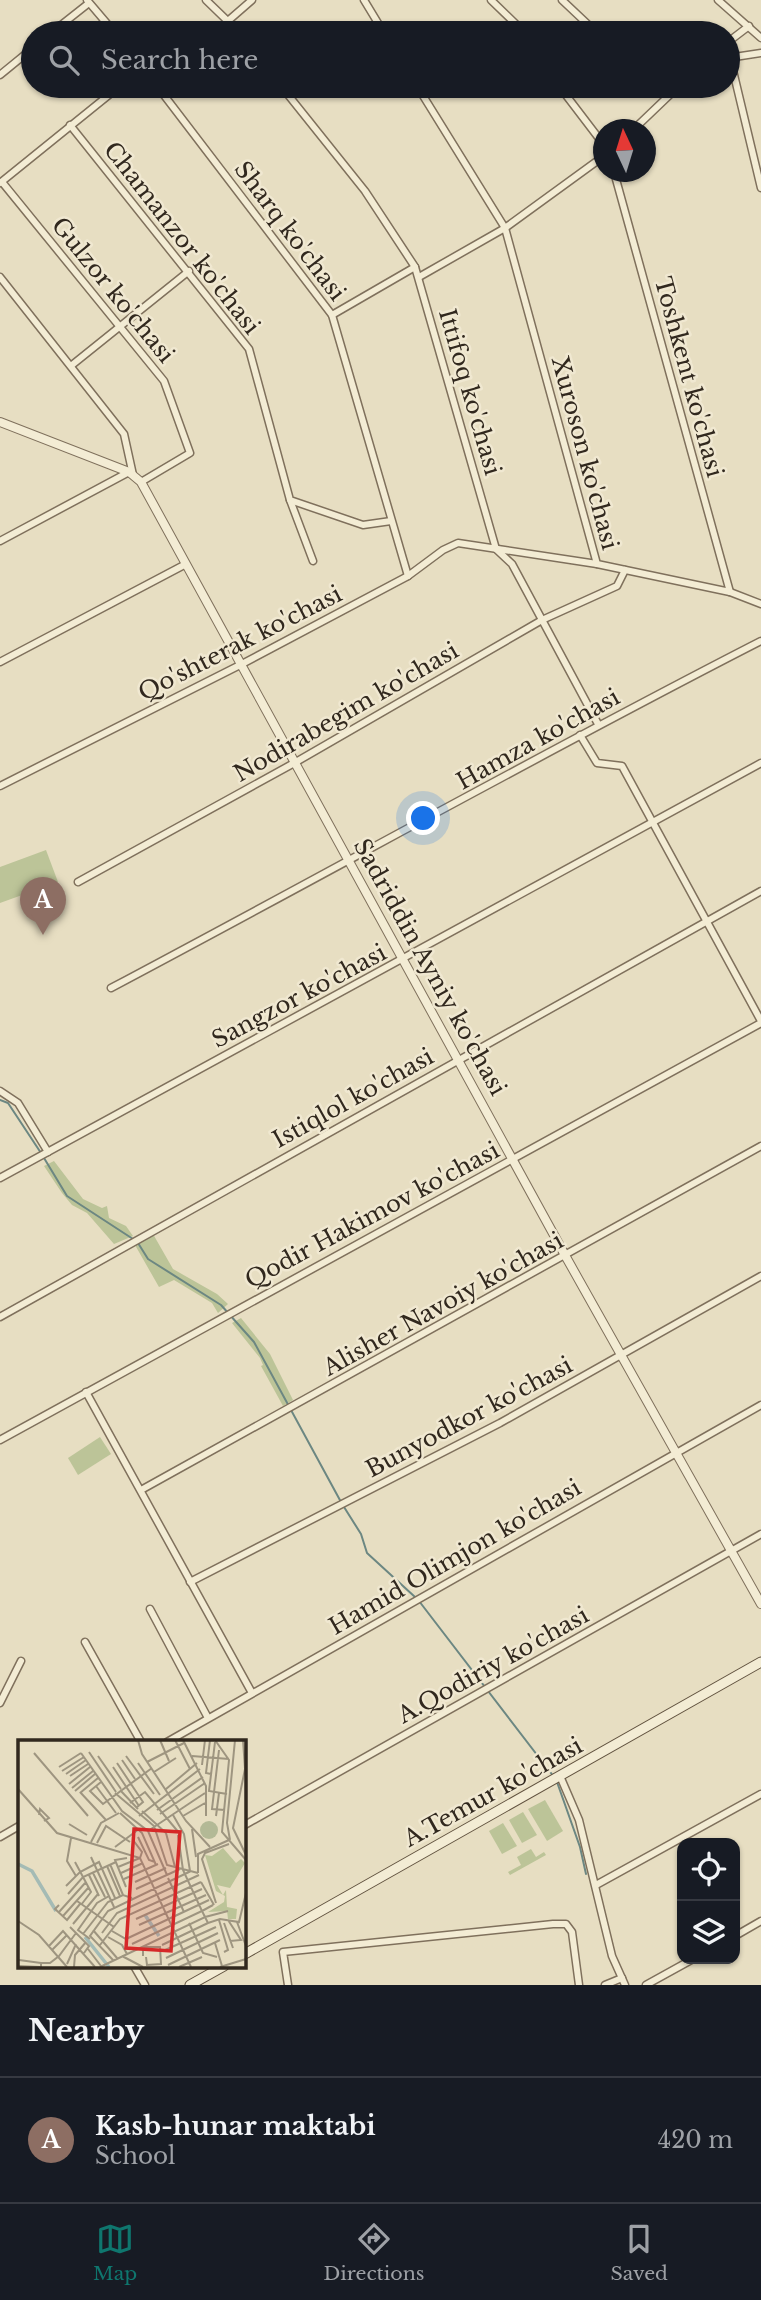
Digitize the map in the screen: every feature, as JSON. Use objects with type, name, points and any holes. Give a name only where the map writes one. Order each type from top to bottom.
[{"type":"main road","name":"A.Temur ko'chasi","points":[[245,1954],[761,1662]]},
{"type":"main road","points":[[190,1985],[220,1968]]},
{"type":"street","points":[[206,0],[229,20],[252,0]]},
{"type":"street","points":[[364,0],[377,21]]},
{"type":"street","points":[[491,0],[512,21]]},
{"type":"street","points":[[562,0],[584,21]]},
{"type":"street","points":[[718,0],[761,38]]},
{"type":"street","points":[[65,21],[88,1],[105,21]]},
{"type":"street","points":[[740,33],[749,26]]},
{"type":"street","points":[[740,56],[761,52]]},
{"type":"street","points":[[0,75],[21,58]]},
{"type":"street","points":[[1,183],[105,98]]},
{"type":"street","name":"Sharq ko'chasi","points":[[166,98],[332,315],[408,576]]},
{"type":"street","name":"Ittifoq ko'chasi","points":[[291,98],[365,191],[415,267],[496,549],[512,564],[598,724]]},
{"type":"street","name":"Xuroson ko'chasi","points":[[424,98],[505,228],[597,564],[730,592],[761,604]]},
{"type":"street","points":[[568,98],[593,131]]},
{"type":"street","points":[[644,119],[666,98]]},
{"type":"street","points":[[739,98],[761,188]]},
{"type":"street","name":"Chamanzor ko'chasi","points":[[70,125],[189,271],[248,349],[290,500],[313,561]]},
{"type":"street","points":[[419,277],[505,228],[593,164]]},
{"type":"street","name":"Toshkent ko'chasi","points":[[617,182],[730,592]]},
{"type":"street","name":"Gulzor ko'chasi","points":[[1,183],[164,381],[190,453],[141,482]]},
{"type":"street","points":[[332,315],[415,267]]},
{"type":"street","points":[[72,365],[189,271]]},
{"type":"street","points":[[0,277],[124,434],[131,473],[0,541]]},
{"type":"street","name":"Sadriddin Ayniy ko'chasi","points":[[0,422],[131,473],[141,482],[566,1257],[677,1450],[761,1604]]},
{"type":"street","points":[[290,500],[363,525],[391,521]]},
{"type":"street","name":"Qo'shterak ko'chasi","points":[[0,786],[408,576],[443,550],[458,543],[597,564]]},
{"type":"street","points":[[0,662],[187,564]]},
{"type":"street","name":"Nodirabegim ko'chasi","points":[[78,882],[296,762],[542,620],[617,586],[625,569]]},
{"type":"street","name":"Hamza ko'chasi","points":[[111,988],[350,861],[598,724],[761,641]]},
{"type":"street","points":[[580,735],[597,763],[622,766],[761,1022]]},
{"type":"street","name":"Sangzor ko'chasi","points":[[0,1178],[761,763]]},
{"type":"street","name":"Istiqlol ko'chasi","points":[[0,1317],[761,891]]},
{"type":"street","name":"Qodir Hakimov ko'chasi","points":[[0,1440],[761,1022]]},
{"type":"street","points":[[0,1091],[18,1103],[48,1152]]},
{"type":"street","name":"Alisher Navoiy ko'chasi","points":[[141,1490],[566,1257],[761,1146]]},
{"type":"street","name":"Bunyodkor ko'chasi","points":[[190,1582],[500,1423],[761,1276]]},
{"type":"street","points":[[86,1392],[252,1693]]},
{"type":"street","name":"Hamid Olimjon ko'chasi","points":[[170,1740],[677,1450],[761,1405]]},
{"type":"street","name":"A.Qodiriy ko'chasi","points":[[245,1825],[761,1534]]},
{"type":"street","points":[[150,1609],[208,1718]]},
{"type":"street","points":[[85,1642],[140,1740]]},
{"type":"street","points":[[0,1703],[21,1661]]},
{"type":"street","points":[[560,1776],[579,1820],[612,1956],[624,1982],[605,1985]]},
{"type":"street","points":[[596,1885],[761,1794]]},
{"type":"street","points":[[0,1837],[18,1827]]},
{"type":"street","points":[[740,1933],[761,1922]]},
{"type":"street","points":[[288,1985],[283,1952],[552,1924],[566,1924],[572,1932],[579,1985]]},
{"type":"street","points":[[646,1985],[684,1964]]},
{"type":"street","points":[[135,1968],[145,1985]]},
{"type":"green space","points":[[46,850],[58,882],[0,903],[0,867]]},
{"type":"green space","points":[[54,1161],[83,1199],[102,1208],[107,1206],[109,1218],[126,1226],[133,1236],[114,1244],[87,1213],[72,1205],[44,1166]]},
{"type":"green space","points":[[153,1234],[173,1269],[217,1294],[228,1304],[218,1313],[212,1303],[174,1280],[159,1287],[135,1245]]},
{"type":"green space","points":[[241,1318],[270,1354],[293,1400],[283,1406],[261,1366],[263,1365],[260,1358],[232,1323]]},
{"type":"green space","points":[[100,1437],[111,1454],[78,1475],[68,1458]]},
{"type":"green space","points":[[545,1800],[563,1831],[547,1841],[528,1809]]},
{"type":"green space","points":[[523,1812],[537,1835],[522,1843],[509,1820]]},
{"type":"green space","points":[[503,1823],[517,1846],[502,1854],[489,1831]]},
{"type":"green space","points":[[531,1849],[536,1857],[544,1852],[546,1855],[510,1875],[508,1872],[521,1865],[517,1857]]},
{"type":"waterway","points":[[0,1100],[8,1103],[41,1153]]},
{"type":"waterway","points":[[44,1158],[67,1196],[133,1239]]},
{"type":"waterway","points":[[138,1243],[148,1259],[221,1305],[254,1342],[341,1502]]},
{"type":"waterway","points":[[344,1507],[361,1534],[367,1553],[415,1597]]},
{"type":"waterway","points":[[419,1601],[554,1777]]},
{"type":"waterway","points":[[557,1782],[580,1847],[586,1874]]},
{"type":"place","name":"Kasb-hunar maktabi","points":[[43,935]]}]
